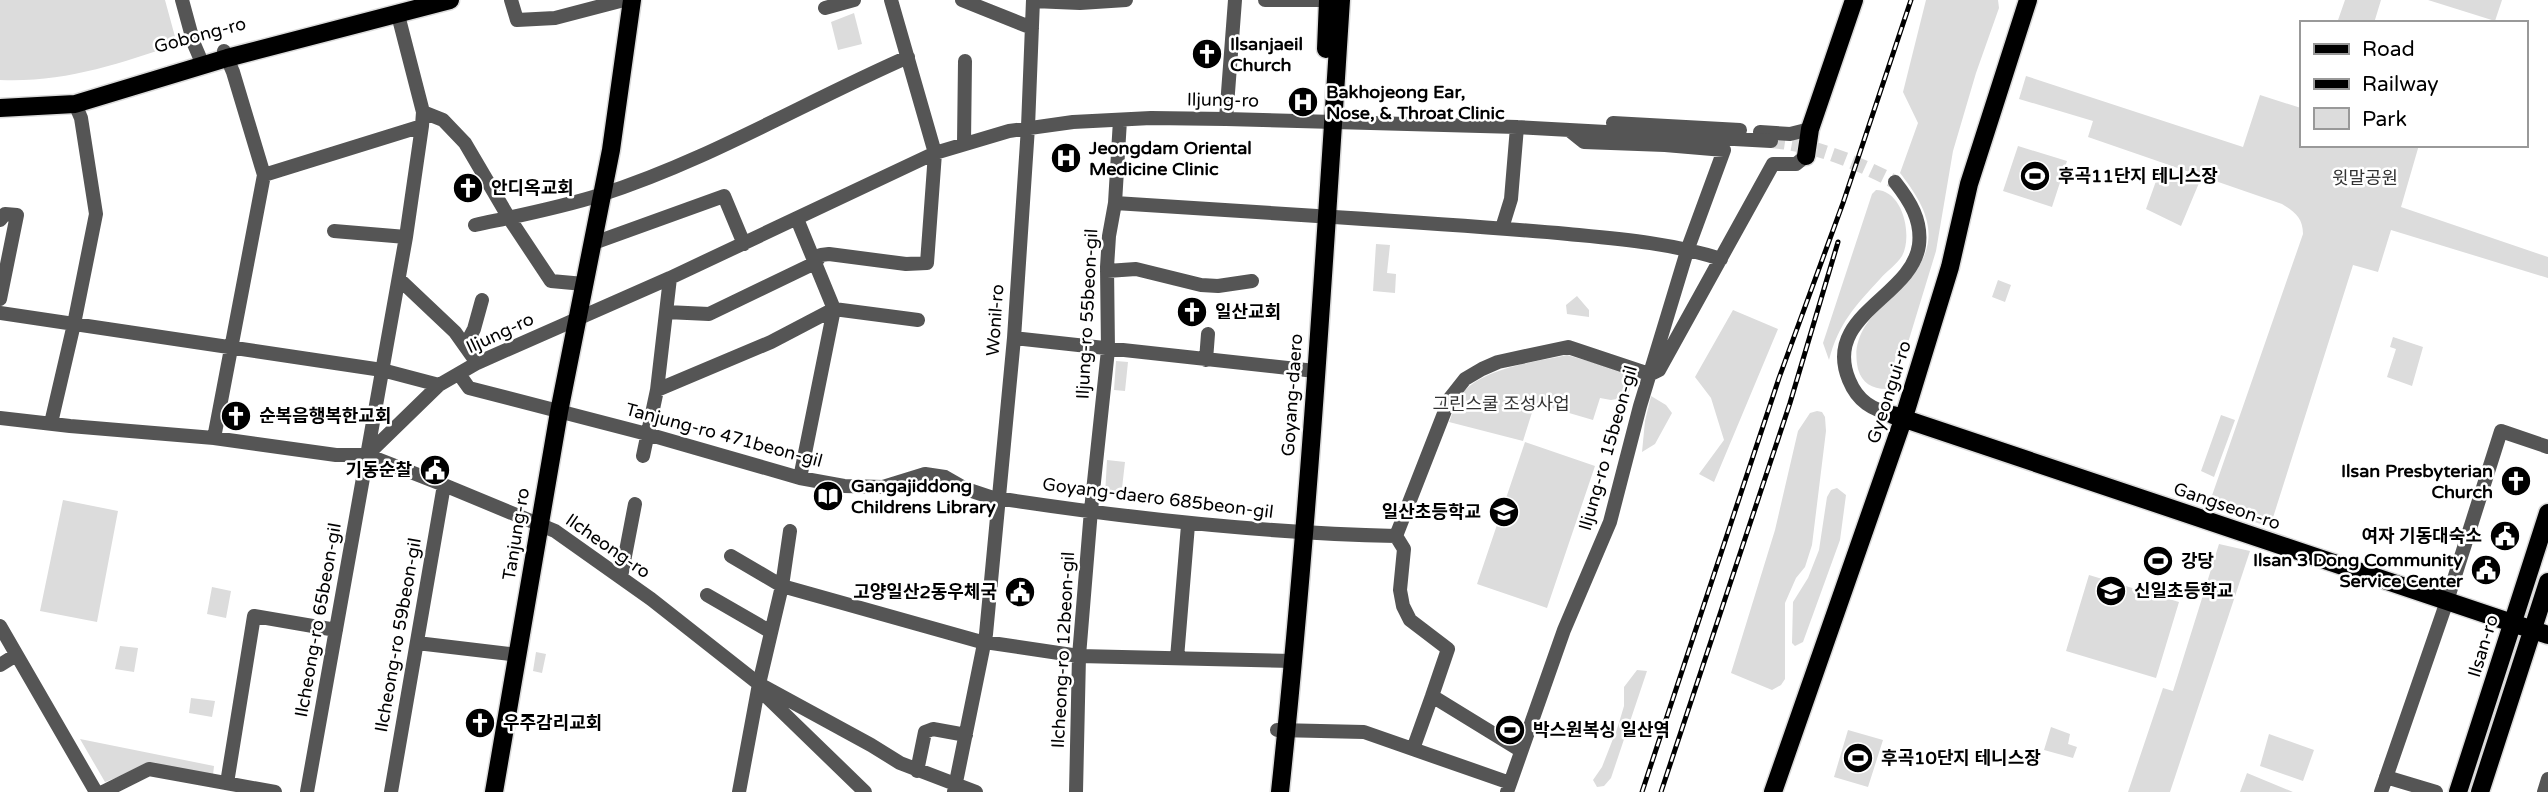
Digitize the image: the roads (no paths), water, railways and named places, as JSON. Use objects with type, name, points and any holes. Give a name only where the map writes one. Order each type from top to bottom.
[{"type":"main road","name":"Gobong-ro","points":[[0,108],[75,103],[202,61],[409,0]]},
{"type":"main road","name":"Gobong-ro","points":[[226,54],[398,15],[450,0]]},
{"type":"main road","name":"Tanjung-ro","points":[[494,792],[559,412],[611,150],[632,0]]},
{"type":"main road","name":"Goyang-daero","points":[[1310,370],[1325,216],[1328,0]]},
{"type":"main road","name":"Goyang-daero","points":[[1280,792],[1288,661],[1303,534],[1310,370],[1328,121],[1340,0]]},
{"type":"main road","points":[[1806,156],[1810,129],[1854,0]]},
{"type":"main road","name":"Gyeongui-ro","points":[[1773,792],[1899,416],[1942,264],[1961,182],[2017,0]]},
{"type":"main road","name":"Gyeongui-ro","points":[[1767,792],[1950,267],[1969,184],[2028,0]]},
{"type":"main road","name":"Gobong-ro","points":[[0,96],[73,92],[202,61]]},
{"type":"main road","name":"Gangseon-ro","points":[[1899,416],[2540,633]]},
{"type":"main road","name":"Ilsan-ro","points":[[2458,792],[2548,513]]},
{"type":"main road","points":[[2480,792],[2540,633],[2548,582]]},
{"type":"main road","name":"Goyang-daero","points":[[1272,792],[1282,730]]},
{"type":"street","points":[[182,0],[202,61]]},
{"type":"street","points":[[510,0],[517,20],[555,18],[624,0]]},
{"type":"street","points":[[825,8],[853,0]]},
{"type":"street","points":[[666,312],[709,314],[815,263],[821,255],[906,264],[927,263],[935,153],[891,0]]},
{"type":"street","points":[[962,0],[1032,28]]},
{"type":"street","points":[[1033,1],[1080,3],[1126,0]]},
{"type":"street","points":[[1226,119],[1235,0]]},
{"type":"street","name":"Goyang-daero","points":[[1265,0],[1340,0]]},
{"type":"street","name":"Wonil-ro","points":[[955,789],[985,642],[1014,338],[1028,127],[1033,1]]},
{"type":"street","points":[[398,15],[422,119]]},
{"type":"street","points":[[214,438],[264,175],[226,54]]},
{"type":"street","points":[[475,225],[601,194],[677,164],[908,57]]},
{"type":"street","points":[[964,143],[965,61]]},
{"type":"street","points":[[51,423],[75,324],[96,214],[81,118],[75,103]]},
{"type":"street","points":[[264,175],[422,119],[443,120],[465,143],[509,218],[551,281],[584,284]]},
{"type":"street","name":"Ilcheong-ro 65beon-gil","points":[[307,792],[399,279],[422,119]]},
{"type":"street","name":"Iljung-ro","points":[[367,455],[439,385],[477,363],[670,278],[935,153],[1028,127],[1119,120],[1226,119],[1568,129],[1771,141]]},
{"type":"street","name":"Iljung-ro 55beon-gil","points":[[1090,510],[1108,350],[1107,271],[1109,236],[1115,203],[1119,120]]},
{"type":"street","name":"Iljung-ro","points":[[1568,129],[1592,122],[1646,123],[1790,134],[1810,129]]},
{"type":"street","points":[[1502,228],[1511,199],[1517,127]]},
{"type":"street","name":"Iljung-ro","points":[[1568,129],[1584,142],[1724,150]]},
{"type":"street","name":"Iljung-ro 15beon-gil","points":[[1508,788],[1564,630],[1609,522],[1649,374],[1688,248],[1724,150]]},
{"type":"street","points":[[1396,536],[1450,398],[1465,379],[1498,362],[1568,347],[1649,374],[1659,370],[1773,164],[1796,164],[1806,156]]},
{"type":"street","points":[[1895,182],[1911,201],[1919,224],[1919,247],[1910,268],[1856,325],[1846,343],[1844,361],[1849,380],[1858,397],[1870,408],[1899,416]]},
{"type":"street","points":[[591,244],[724,196],[744,244]]},
{"type":"street","points":[[1115,203],[1502,228],[1655,243],[1688,248],[1721,259]]},
{"type":"street","points":[[0,220],[5,214],[17,215],[0,299]]},
{"type":"street","points":[[797,219],[834,309],[800,478]]},
{"type":"street","points":[[334,231],[406,237]]},
{"type":"street","points":[[1107,271],[1136,269],[1201,285],[1218,286],[1252,281]]},
{"type":"street","points":[[643,456],[657,390],[670,278]]},
{"type":"street","points":[[399,279],[455,332],[477,363]]},
{"type":"street","name":"Iljung-ro","points":[[465,346],[474,329],[482,300]]},
{"type":"street","points":[[657,390],[771,342],[834,309],[918,320]]},
{"type":"street","points":[[0,313],[382,370],[439,385]]},
{"type":"street","points":[[1206,360],[1208,334]]},
{"type":"street","points":[[1014,338],[1310,370]]},
{"type":"street","name":"Tanjung-ro 471beon-gil","points":[[458,374],[469,388],[800,478],[844,486],[883,487],[925,474],[945,477],[966,489],[999,498]]},
{"type":"street","name":"Ilcheong-ro","points":[[0,418],[214,438],[335,455],[367,455],[555,531],[759,684],[917,771],[955,789],[976,792]]},
{"type":"street","points":[[2381,792],[2447,601],[2501,432],[2548,447]]},
{"type":"street","name":"Ilcheong-ro 59beon-gil","points":[[391,792],[444,485]]},
{"type":"street","name":"Goyang-daero 685beon-gil","points":[[999,498],[1188,525],[1303,534]]},
{"type":"street","points":[[621,578],[635,504]]},
{"type":"street","name":"Ilcheong-ro 12beon-gil","points":[[1076,792],[1079,656],[1090,510]]},
{"type":"street","points":[[1177,658],[1188,525]]},
{"type":"street","points":[[739,792],[759,684],[782,586],[790,531]]},
{"type":"street","points":[[1303,534],[1396,536]]},
{"type":"street","points":[[1396,536],[1404,549],[1400,590],[1403,606],[1410,620],[1448,649],[1413,749]]},
{"type":"street","points":[[731,556],[782,586],[985,642],[1079,656],[1288,661]]},
{"type":"street","points":[[707,595],[771,632]]},
{"type":"street","points":[[227,783],[254,616],[336,630]]},
{"type":"street","points":[[0,626],[96,792]]},
{"type":"street","points":[[417,643],[518,655]]},
{"type":"street","points":[[0,665],[16,655]]},
{"type":"street","points":[[759,684],[767,697],[865,792]]},
{"type":"street","points":[[1432,696],[1521,750]]},
{"type":"street","points":[[917,771],[925,732],[933,729],[967,735]]},
{"type":"street","points":[[1282,730],[1364,732],[1508,788]]},
{"type":"street","points":[[103,792],[149,769],[275,792]]},
{"type":"street","points":[[2386,776],[2436,792]]},
{"type":"street","points":[[2544,792],[2548,779]]},
{"type":"tunnel","points":[[1771,141],[1804,146],[1835,156],[1895,182]]},
{"type":"railway","points":[[1642,792],[1779,378],[1843,203],[1911,0]]},
{"type":"railway","points":[[1661,792],[1790,403],[1838,242]]},
{"type":"place","name":"Ilsanjaeil Church","points":[[1207,54]]},
{"type":"place","name":"Bakhojeong Ear, Nose, & Throat Clinic","points":[[1303,102]]},
{"type":"place","name":"Jeongdam Oriental Medicine Clinic","points":[[1066,158]]},
{"type":"place","name":"후곡11단지 테니스장","points":[[2035,176]]},
{"type":"place","name":"안디옥교회","points":[[468,188]]},
{"type":"place","name":"일산교회","points":[[1192,312]]},
{"type":"place","name":"순복음행복한교회","points":[[236,416]]},
{"type":"place","name":"기동순찰","points":[[435,470]]},
{"type":"place","name":"Ilsan Presbyterian Church","points":[[2516,481]]},
{"type":"place","name":"Gangajiddong Childrens Library","points":[[828,496]]},
{"type":"place","name":"일산초등학교","points":[[1504,512]]},
{"type":"place","name":"여자 기동대숙소","points":[[2505,536]]},
{"type":"place","name":"강당","points":[[2158,561]]},
{"type":"place","name":"Ilsan 3 Dong Community Service Center","points":[[2486,570]]},
{"type":"place","name":"신일초등학교","points":[[2111,591]]},
{"type":"place","name":"고양일산2동우체국","points":[[1020,592]]},
{"type":"place","name":"우주감리교회","points":[[480,723]]},
{"type":"place","name":"박스원복싱 일산역","points":[[1510,730]]},
{"type":"place","name":"후곡10단지 테니스장","points":[[1858,758]]},
{"type":"park label","name":"윗말공원","points":[[2365,178]]},
{"type":"park label","name":"그린스쿨 조성사업","points":[[1501,404]]}]
